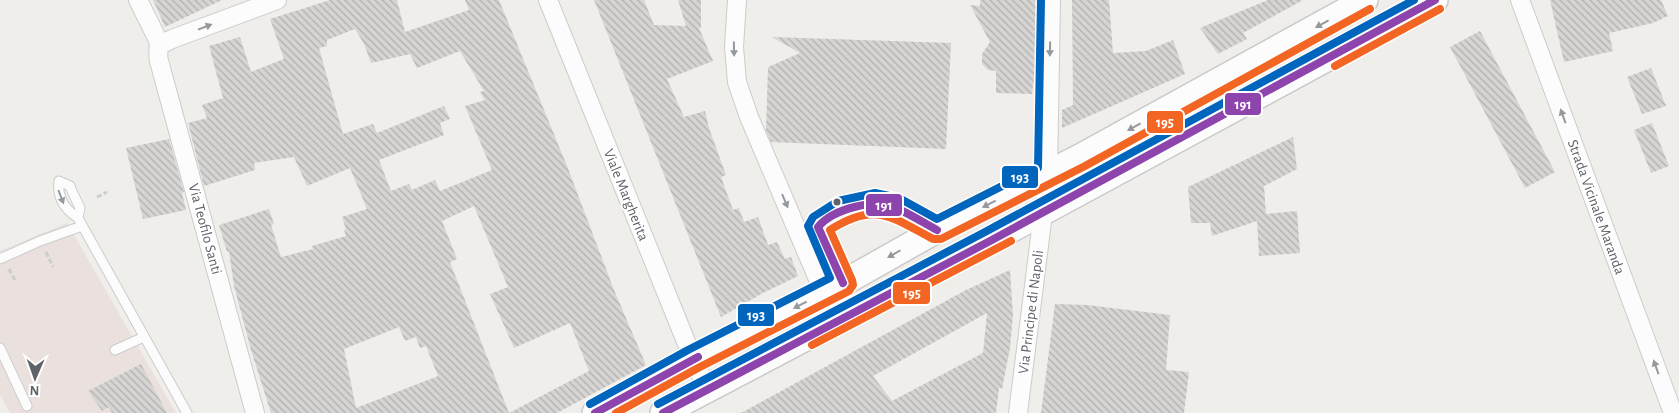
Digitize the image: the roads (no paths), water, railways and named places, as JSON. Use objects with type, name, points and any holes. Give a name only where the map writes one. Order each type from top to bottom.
[{"type":"street","points":[[138,0],[160,45],[277,0]]},
{"type":"street","name":"Viale Margherita","points":[[548,0],[693,359],[708,388]]},
{"type":"street","points":[[737,0],[734,47],[736,82],[749,117],[834,288]]},
{"type":"street","points":[[1048,174],[1051,0]]},
{"type":"street","points":[[595,413],[693,359],[834,288],[937,230],[1048,174],[1365,0]]},
{"type":"street","points":[[663,413],[990,241],[1435,0]]},
{"type":"street","name":"Strada Vicinale Maranda","points":[[1520,0],[1673,413]]},
{"type":"street","name":"Via Teofilo Santi","points":[[160,45],[158,49],[159,61],[255,413]]},
{"type":"street","name":"Via Principe di Napoli","points":[[1018,413],[1048,174]]},
{"type":"lane","points":[[834,288],[818,227],[819,224],[843,210],[876,203],[895,207],[937,230]]},
{"type":"lane","points":[[0,259],[80,222],[187,413]]},
{"type":"lane","points":[[115,350],[144,336]]},
{"type":"lane","points":[[0,348],[27,406]]}]
